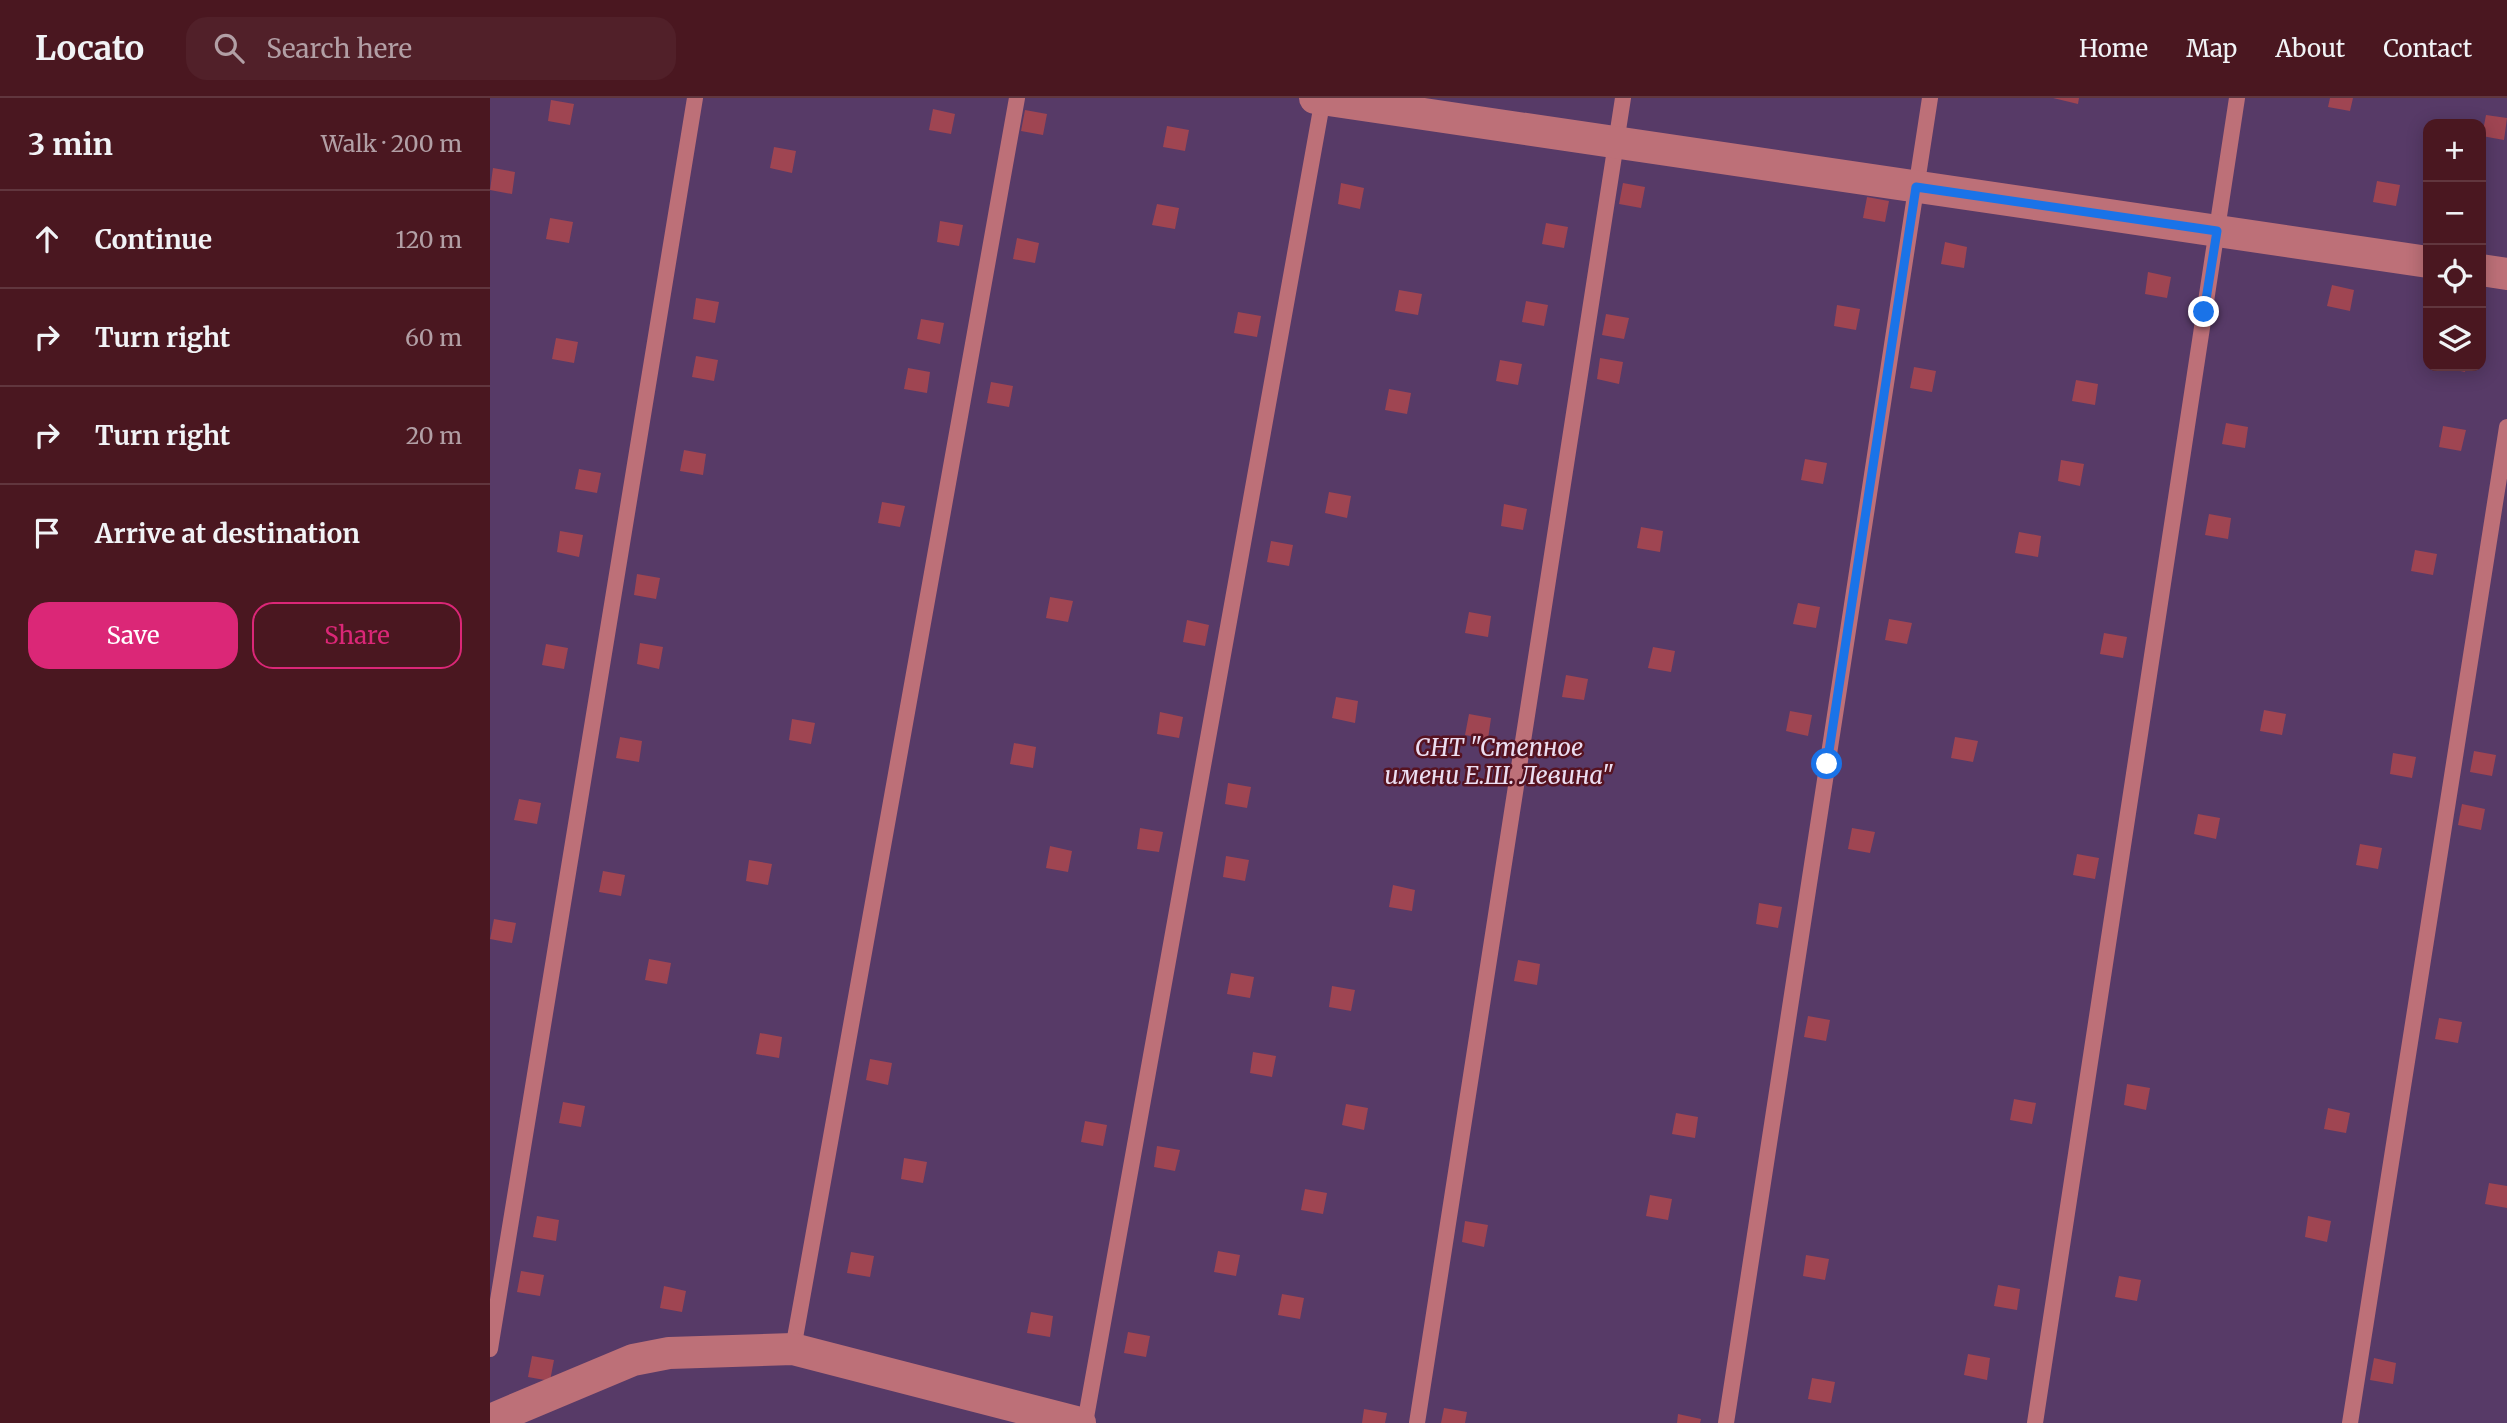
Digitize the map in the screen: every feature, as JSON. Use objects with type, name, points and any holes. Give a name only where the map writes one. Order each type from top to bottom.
[{"type":"street","points":[[1320,98],[2423,261]]},
{"type":"street","points":[[2486,271],[2507,274]]},
{"type":"street","points":[[490,1420],[633,1360],[669,1353],[793,1349],[1082,1423]]},
{"type":"lane","points":[[490,1349],[695,98]]},
{"type":"lane","points":[[793,1349],[1017,98]]},
{"type":"lane","points":[[1082,1423],[1320,98]]},
{"type":"lane","points":[[1417,1423],[1623,98]]},
{"type":"lane","points":[[1726,1423],[1930,98]]},
{"type":"lane","points":[[2035,1423],[2237,98]]},
{"type":"lane","points":[[2350,1423],[2507,427]]},
{"type":"green space","name":"СНТ \"Степное имени Е.Ш. Левина\"","points":[[490,98],[2507,98],[2507,1423],[490,1423]]},
{"type":"building","points":[[2053,98],[2079,98],[2078,104]]},
{"type":"building","points":[[2330,98],[2353,98],[2350,111],[2328,107]]},
{"type":"building","points":[[551,100],[574,104],[570,125],[548,121]]},
{"type":"building","points":[[933,109],[955,114],[951,134],[929,130]]},
{"type":"building","points":[[1025,110],[1047,114],[1043,135],[1021,131]]},
{"type":"building","points":[[2486,115],[2507,118],[2504,140],[2486,137]]},
{"type":"building","points":[[1167,126],[1189,130],[1185,151],[1163,147]]},
{"type":"building","points":[[774,147],[796,151],[792,173],[770,168]]},
{"type":"building","points":[[493,168],[515,172],[512,194],[490,190]]},
{"type":"building","points":[[2377,181],[2400,185],[2396,206],[2373,202]]},
{"type":"building","points":[[1341,183],[1364,188],[1360,209],[1338,204]]},
{"type":"building","points":[[1623,183],[1645,187],[1641,208],[1619,204]]},
{"type":"building","points":[[1867,197],[1889,201],[1885,222],[1863,218]]},
{"type":"building","points":[[1157,204],[1179,208],[1175,229],[1152,225]]},
{"type":"building","points":[[550,218],[573,222],[569,243],[546,239]]},
{"type":"building","points":[[940,221],[963,225],[959,246],[937,242]]},
{"type":"building","points":[[1546,223],[1568,227],[1564,248],[1542,244]]},
{"type":"building","points":[[1017,238],[1039,243],[1035,263],[1013,259]]},
{"type":"building","points":[[1945,242],[1967,247],[1964,268],[1941,264]]},
{"type":"building","points":[[2148,272],[2171,277],[2167,298],[2145,294]]},
{"type":"building","points":[[2332,285],[2354,290],[2350,311],[2327,306]]},
{"type":"building","points":[[1399,290],[1422,294],[1418,315],[1395,311]]},
{"type":"building","points":[[696,298],[719,302],[715,323],[693,319]]},
{"type":"building","points":[[1526,301],[1548,305],[1544,326],[1522,322]]},
{"type":"building","points":[[1837,305],[1860,309],[1856,330],[1834,326]]},
{"type":"building","points":[[1238,312],[1261,316],[1257,337],[1234,333]]},
{"type":"building","points":[[1606,314],[1629,318],[1624,339],[1602,335]]},
{"type":"building","points":[[921,319],[944,323],[940,344],[917,339]]},
{"type":"building","points":[[556,338],[578,342],[574,363],[552,359]]},
{"type":"building","points":[[696,356],[718,360],[714,381],[692,377]]},
{"type":"building","points":[[1600,358],[1623,362],[1619,384],[1597,379]]},
{"type":"building","points":[[1500,360],[1522,364],[1518,385],[1496,381]]},
{"type":"building","points":[[1914,367],[1936,371],[1932,392],[1910,388]]},
{"type":"building","points":[[908,368],[930,372],[927,393],[904,389]]},
{"type":"building","points":[[2076,380],[2098,384],[2095,405],[2072,401]]},
{"type":"building","points":[[991,382],[1013,386],[1009,407],[987,403]]},
{"type":"building","points":[[1389,389],[1411,393],[1407,414],[1385,410]]},
{"type":"building","points":[[2226,423],[2248,427],[2245,448],[2222,444]]},
{"type":"building","points":[[2443,426],[2466,430],[2461,451],[2439,447]]},
{"type":"building","points":[[684,450],[706,454],[703,475],[680,471]]},
{"type":"building","points":[[1805,459],[1827,463],[1823,484],[1801,480]]},
{"type":"building","points":[[2061,460],[2084,464],[2080,486],[2058,481]]},
{"type":"building","points":[[579,469],[601,473],[597,493],[575,489]]},
{"type":"building","points":[[1329,492],[1351,496],[1347,518],[1325,513]]},
{"type":"building","points":[[882,502],[905,506],[900,527],[878,523]]},
{"type":"building","points":[[1504,504],[1527,509],[1523,530],[1501,526]]},
{"type":"building","points":[[2209,514],[2231,518],[2228,539],[2205,535]]},
{"type":"building","points":[[1641,527],[1663,531],[1660,552],[1637,548]]},
{"type":"building","points":[[560,531],[583,535],[579,557],[557,552]]},
{"type":"building","points":[[2019,532],[2041,536],[2038,557],[2015,553]]},
{"type":"building","points":[[1271,541],[1293,545],[1289,566],[1267,562]]},
{"type":"building","points":[[2415,550],[2437,554],[2433,575],[2411,571]]},
{"type":"building","points":[[637,574],[660,578],[656,599],[634,595]]},
{"type":"building","points":[[1050,597],[1073,601],[1068,622],[1046,618]]},
{"type":"building","points":[[1798,603],[1820,607],[1816,628],[1793,624]]},
{"type":"building","points":[[1469,612],[1491,616],[1488,637],[1465,633]]},
{"type":"building","points":[[1889,619],[1912,623],[1907,644],[1885,640]]},
{"type":"building","points":[[1187,620],[1209,625],[1205,646],[1183,642]]},
{"type":"building","points":[[2104,633],[2127,637],[2123,658],[2100,654]]},
{"type":"building","points":[[640,643],[663,647],[659,669],[637,664]]},
{"type":"building","points":[[546,644],[568,648],[564,669],[542,665]]},
{"type":"building","points":[[1653,647],[1675,651],[1671,672],[1648,668]]},
{"type":"building","points":[[1566,675],[1588,679],[1584,700],[1562,697]]},
{"type":"building","points":[[1336,697],[1358,701],[1355,723],[1332,718]]},
{"type":"building","points":[[2264,710],[2286,714],[2282,735],[2260,731]]},
{"type":"building","points":[[1790,711],[1812,715],[1808,736],[1786,731]]},
{"type":"building","points":[[1160,712],[1183,717],[1179,738],[1157,734]]},
{"type":"building","points":[[1469,714],[1491,718],[1488,739],[1465,735]]},
{"type":"building","points":[[792,719],[815,723],[811,744],[789,740]]},
{"type":"building","points":[[620,737],[642,741],[639,762],[616,758]]},
{"type":"building","points":[[1955,737],[1978,741],[1973,762],[1951,758]]},
{"type":"building","points":[[1014,743],[1036,747],[1033,768],[1010,764]]},
{"type":"building","points":[[2474,751],[2496,755],[2492,776],[2470,772]]},
{"type":"building","points":[[2393,753],[2416,757],[2412,778],[2390,774]]},
{"type":"building","points":[[1228,783],[1251,787],[1247,808],[1225,804]]},
{"type":"building","points":[[519,799],[541,803],[537,824],[514,820]]},
{"type":"building","points":[[2462,804],[2485,809],[2481,830],[2458,825]]},
{"type":"building","points":[[2198,814],[2220,818],[2216,839],[2194,834]]},
{"type":"building","points":[[1140,828],[1163,832],[1159,852],[1137,849]]},
{"type":"building","points":[[1852,828],[1875,832],[1870,853],[1848,849]]},
{"type":"building","points":[[2360,844],[2382,848],[2378,869],[2356,865]]},
{"type":"building","points":[[1050,846],[1072,851],[1068,872],[1046,868]]},
{"type":"building","points":[[2077,854],[2099,858],[2095,879],[2073,875]]},
{"type":"building","points":[[1226,856],[1249,860],[1245,881],[1223,877]]},
{"type":"building","points":[[749,860],[772,864],[768,885],[746,881]]},
{"type":"building","points":[[603,871],[625,875],[621,896],[599,892]]},
{"type":"building","points":[[1393,885],[1415,890],[1412,911],[1389,907]]},
{"type":"building","points":[[1759,903],[1782,907],[1778,928],[1756,924]]},
{"type":"building","points":[[494,919],[516,923],[512,943],[490,939]]},
{"type":"building","points":[[649,959],[671,963],[667,984],[645,980]]},
{"type":"building","points":[[1518,960],[1540,964],[1537,985],[1514,981]]},
{"type":"building","points":[[1231,973],[1254,977],[1250,998],[1227,994]]},
{"type":"building","points":[[1332,986],[1355,990],[1351,1011],[1329,1007]]},
{"type":"building","points":[[1808,1016],[1830,1020],[1826,1041],[1804,1037]]},
{"type":"building","points":[[2439,1018],[2462,1022],[2458,1043],[2435,1039]]},
{"type":"building","points":[[760,1033],[782,1037],[779,1058],[756,1054]]},
{"type":"building","points":[[1253,1052],[1276,1056],[1272,1077],[1250,1073]]},
{"type":"building","points":[[870,1059],[892,1063],[888,1085],[866,1080]]},
{"type":"building","points":[[2127,1084],[2150,1088],[2146,1110],[2124,1105]]},
{"type":"building","points":[[2014,1099],[2036,1103],[2032,1124],[2010,1120]]},
{"type":"building","points":[[563,1102],[585,1106],[581,1127],[559,1123]]},
{"type":"building","points":[[1346,1104],[1368,1108],[1364,1130],[1342,1125]]},
{"type":"building","points":[[2328,1108],[2350,1113],[2346,1133],[2324,1129]]},
{"type":"building","points":[[1676,1113],[1698,1117],[1695,1138],[1672,1134]]},
{"type":"building","points":[[1085,1121],[1107,1125],[1103,1146],[1081,1142]]},
{"type":"building","points":[[1157,1146],[1180,1150],[1175,1171],[1154,1167]]},
{"type":"building","points":[[904,1158],[927,1162],[923,1183],[901,1179]]},
{"type":"building","points":[[2489,1183],[2507,1186],[2507,1208],[2485,1204]]},
{"type":"building","points":[[1305,1189],[1327,1193],[1323,1214],[1301,1210]]},
{"type":"building","points":[[1650,1195],[1672,1199],[1668,1220],[1646,1216]]},
{"type":"building","points":[[537,1216],[559,1220],[556,1241],[533,1237]]},
{"type":"building","points":[[2308,1216],[2331,1221],[2327,1242],[2305,1237]]},
{"type":"building","points":[[1465,1221],[1488,1225],[1484,1247],[1462,1242]]},
{"type":"building","points":[[1218,1251],[1240,1255],[1236,1276],[1214,1272]]},
{"type":"building","points":[[851,1252],[874,1256],[870,1277],[847,1273]]},
{"type":"building","points":[[1806,1255],[1829,1259],[1825,1280],[1803,1276]]},
{"type":"building","points":[[521,1271],[544,1275],[540,1296],[517,1292]]},
{"type":"building","points":[[2119,1276],[2141,1280],[2137,1301],[2115,1297]]},
{"type":"building","points":[[1998,1285],[2020,1289],[2017,1310],[1994,1306]]},
{"type":"building","points":[[664,1286],[686,1291],[682,1312],[660,1308]]},
{"type":"building","points":[[1282,1294],[1304,1298],[1300,1319],[1278,1315]]},
{"type":"building","points":[[1031,1312],[1053,1316],[1050,1337],[1027,1333]]},
{"type":"building","points":[[1128,1332],[1150,1336],[1146,1357],[1124,1353]]},
{"type":"building","points":[[1968,1354],[1990,1358],[1987,1380],[1964,1375]]},
{"type":"building","points":[[532,1356],[554,1360],[550,1381],[528,1377]]},
{"type":"building","points":[[2374,1358],[2396,1363],[2393,1384],[2370,1380]]},
{"type":"building","points":[[1812,1378],[1835,1382],[1831,1403],[1808,1399]]},
{"type":"building","points":[[1444,1408],[1467,1412],[1465,1423],[1441,1423]]},
{"type":"building","points":[[1364,1409],[1387,1413],[1385,1423],[1362,1423]]},
{"type":"building","points":[[1678,1414],[1701,1419],[1700,1423],[1677,1423]]},
{"type":"route","points":[[1827,764],[1916,187],[2217,231],[2204,312]]}]
